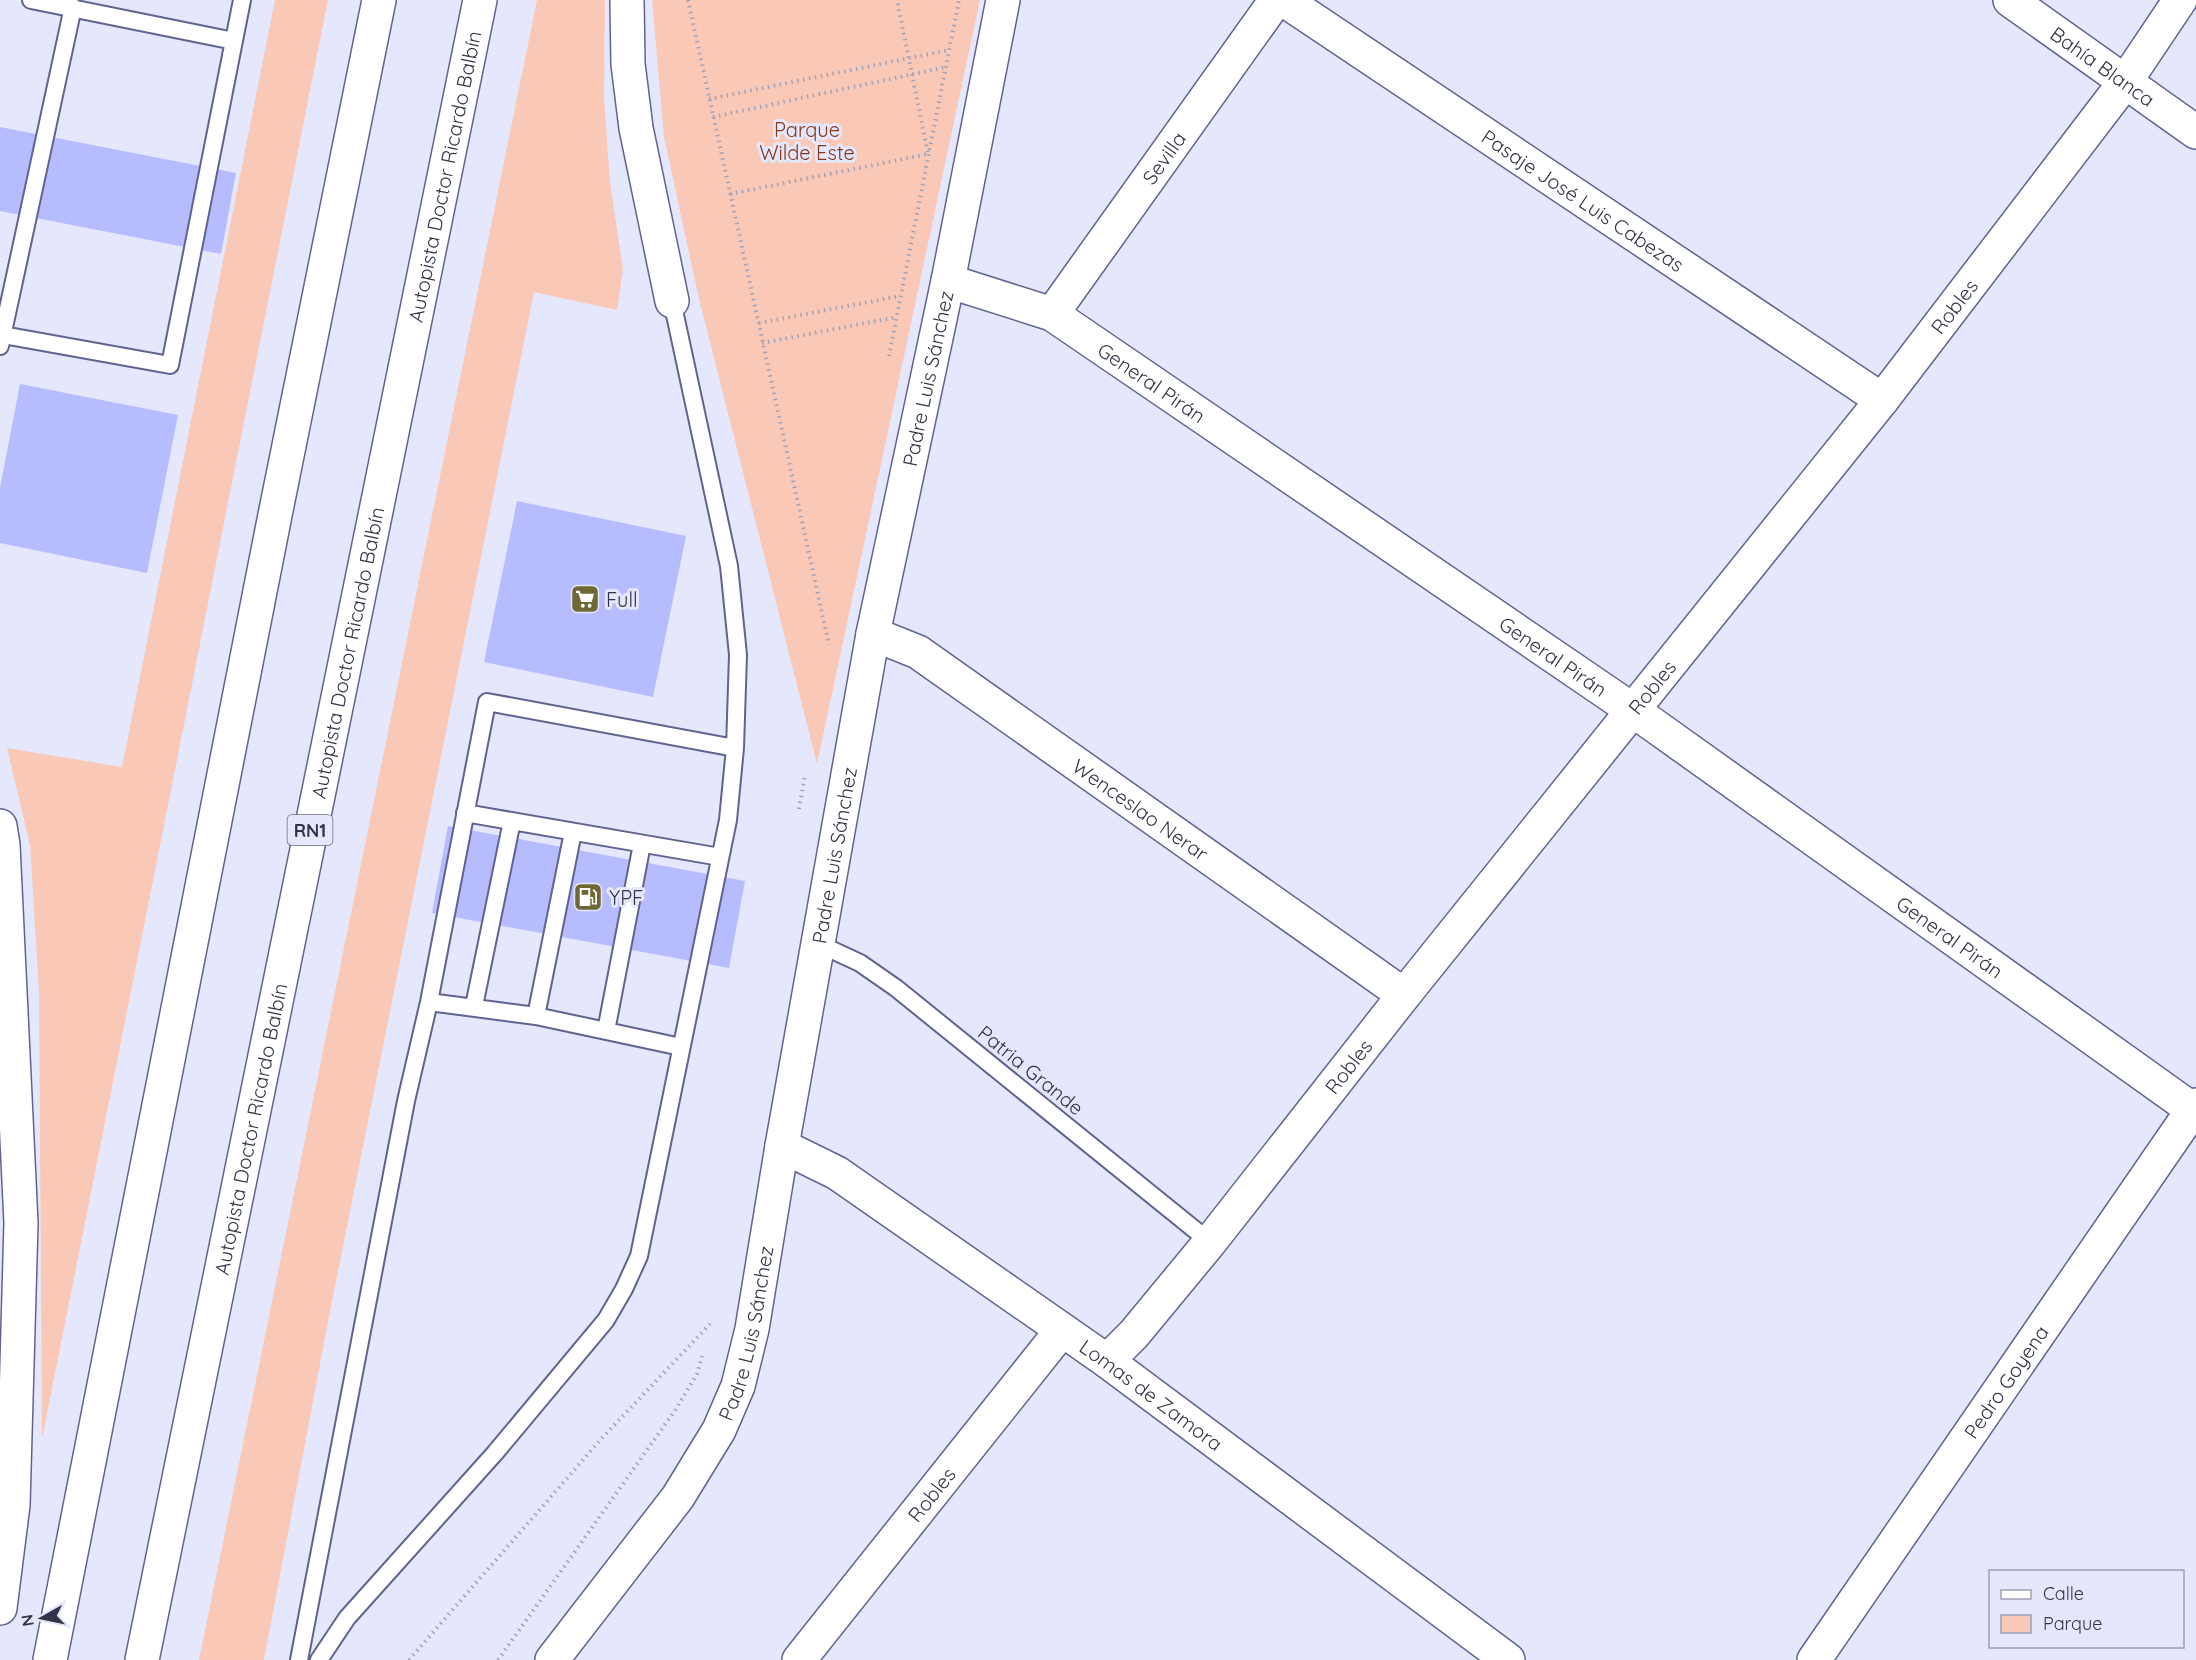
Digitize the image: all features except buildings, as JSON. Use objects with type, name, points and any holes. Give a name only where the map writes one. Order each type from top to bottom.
[{"type":"main road","points":[[50,1660],[379,0]]},
{"type":"main road","name":"Autopista Doctor Ricardo Balbín","points":[[142,1660],[480,0]]},
{"type":"main road","points":[[627,0],[628,64],[636,128],[672,301]]},
{"type":"main road","name":"Padre Luis Sánchez","points":[[552,1660],[678,1497],[719,1430],[738,1386],[752,1329],[817,943],[873,634],[948,281],[1003,0]]},
{"type":"main road","name":"Sevilla","points":[[1052,314],[1276,0]]},
{"type":"main road","name":"Pasaje José Luis Cabezas","points":[[1284,0],[1882,400]]},
{"type":"main road","name":"Bahía Blanca","points":[[2010,0],[2196,132]]},
{"type":"main road","name":"Robles","points":[[1107,1361],[1134,1334],[1210,1242],[1404,995],[1882,400],[2125,82],[2180,0]]},
{"type":"main road","name":"General Pirán","points":[[948,281],[1052,314],[1634,711],[2195,1109]]},
{"type":"main road","name":"Wenceslao Nerar","points":[[873,634],[918,652],[1404,995]]},
{"type":"main road","points":[[0,826],[3,845],[21,1223],[13,1505],[0,1608]]},
{"type":"main road","name":"Pedro Goyena","points":[[1814,1660],[2195,1109]]},
{"type":"main road","name":"Lomas de Zamora","points":[[782,1146],[837,1173],[1107,1361],[1508,1660]]},
{"type":"main road","name":"Robles","points":[[799,1660],[1062,1330]]},
{"type":"lane","points":[[31,0],[234,41]]},
{"type":"lane","points":[[74,7],[2,341],[170,365],[242,0]]},
{"type":"lane","points":[[319,1660],[346,1618],[495,1453],[606,1320],[624,1290],[639,1256],[728,820],[735,748],[738,655],[729,566],[672,301]]},
{"type":"lane","points":[[298,1660],[406,1101],[429,1002],[487,702],[735,748]]},
{"type":"lane","points":[[465,813],[720,857]]},
{"type":"lane","points":[[474,1006],[512,821]]},
{"type":"lane","points":[[536,1016],[573,832]]},
{"type":"lane","points":[[606,1031],[642,844]]},
{"type":"lane","name":"Patria Grande","points":[[817,943],[860,963],[896,988],[1210,1242]]},
{"type":"lane","points":[[429,1002],[474,1006],[536,1016],[681,1047]]},
{"type":"path","points":[[688,0],[831,652],[833,640]]},
{"type":"path","points":[[897,0],[928,154]]},
{"type":"path","points":[[888,363],[958,0]]},
{"type":"path","points":[[709,99],[949,50]]},
{"type":"path","points":[[713,117],[946,67]]},
{"type":"path","points":[[730,194],[928,154]]},
{"type":"path","points":[[759,323],[900,296]]},
{"type":"path","points":[[762,343],[897,317]]},
{"type":"path","points":[[798,816],[806,772]]},
{"type":"path","points":[[409,1660],[602,1438],[711,1323],[709,1331]]},
{"type":"path","points":[[498,1660],[676,1408],[697,1374],[705,1347]]},
{"type":"green space","points":[[275,0],[328,0],[42,1439],[39,992],[30,845],[7,748],[122,767]]},
{"type":"green space","points":[[537,0],[605,0],[604,98],[610,182],[623,270],[617,310],[534,292],[331,1306],[264,1660],[199,1660]]},
{"type":"green space","name":"Parque Wilde Este","points":[[652,0],[980,0],[817,764],[699,299],[664,137]]},
{"type":"place","name":"Full","points":[[585,599]]},
{"type":"place","name":"YPF","points":[[588,897]]}]
